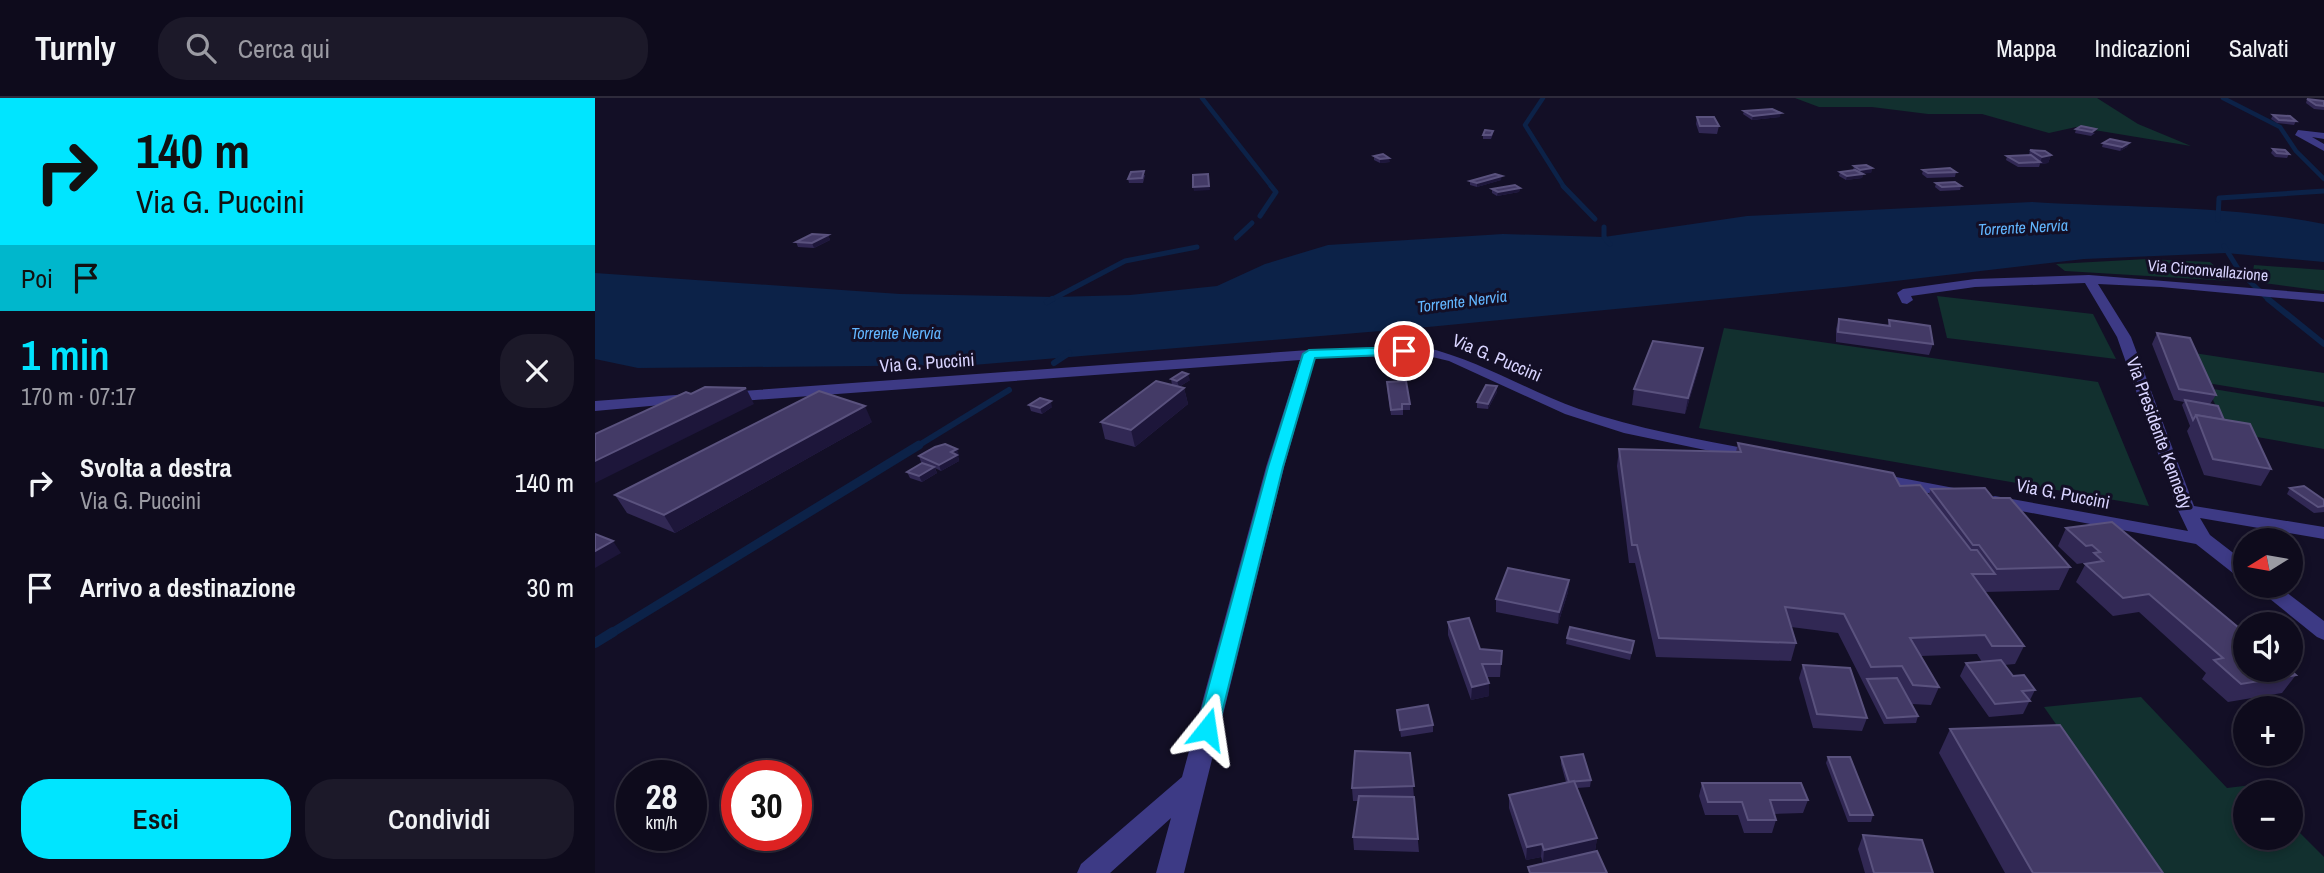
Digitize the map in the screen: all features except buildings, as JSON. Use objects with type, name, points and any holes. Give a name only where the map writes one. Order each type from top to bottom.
[{"type":"street","points":[[2324,136],[2298,133],[2324,148]]},
{"type":"street","name":"Via Circonvallazione","points":[[1907,300],[1903,293],[2032,278],[2089,279],[2324,298]]},
{"type":"street","name":"Via Presidente Kennedy","points":[[2089,279],[2124,337],[2187,510],[2202,539],[2233,563]]},
{"type":"street","points":[[1424,351],[1454,345]]},
{"type":"street","name":"Via G. Puccini","points":[[595,406],[1309,354],[1424,351],[1454,358],[1571,411],[1630,430],[1769,458]]},
{"type":"street","points":[[1170,873],[1275,467],[1309,354]]},
{"type":"street","name":"Via G. Puccini","points":[[1864,476],[2202,539]]},
{"type":"street","points":[[2187,510],[2324,533]]},
{"type":"street","points":[[2280,598],[2324,632]]},
{"type":"street","points":[[1091,873],[1194,782]]},
{"type":"green space","points":[[1795,98],[2097,98],[2138,124],[2191,146],[2076,127],[2049,133],[1982,114],[1928,114],[1872,107],[1819,107]]},
{"type":"green space","points":[[2147,259],[2210,262],[2231,281],[2065,271],[2056,264]]},
{"type":"green space","points":[[2254,265],[2324,270],[2324,291],[2264,283],[2253,271]]},
{"type":"green space","points":[[1937,296],[2093,314],[2116,359],[1947,338]]},
{"type":"green space","points":[[1724,328],[2098,382],[2149,506],[1699,428]]},
{"type":"green space","points":[[2194,353],[2324,373],[2324,402],[2207,383]]},
{"type":"green space","points":[[2207,388],[2324,407],[2324,449],[2229,432]]},
{"type":"green space","points":[[2141,697],[2227,788],[2233,787],[2233,850],[2303,850],[2303,836],[2324,857],[2324,873],[2160,873],[2044,707]]},
{"type":"water","name":"Torrente Nervia","points":[[2032,202],[2215,210],[2324,224],[2324,262],[2226,253],[2084,259],[1844,287],[1428,327],[973,365],[638,368],[595,359],[595,273],[900,294],[1054,297],[1130,295],[1217,286],[1265,264],[1328,245],[1503,234],[1604,237],[1747,216]]},
{"type":"waterway","points":[[1202,98],[1272,187]]},
{"type":"waterway","points":[[1543,98],[1525,125],[1564,187]]},
{"type":"waterway","points":[[2223,98],[2280,127],[2296,151],[2324,179]]},
{"type":"waterway","points":[[1260,216],[1276,192],[1271,186]]},
{"type":"waterway","points":[[1563,186],[1595,219]]},
{"type":"waterway","points":[[2218,220],[2219,198],[2324,191]]},
{"type":"waterway","points":[[1236,238],[1252,223]]},
{"type":"waterway","points":[[1604,227],[1604,237],[1610,244]]},
{"type":"waterway","points":[[2224,246],[2240,272],[2270,301]]},
{"type":"waterway","points":[[1049,301],[1125,261],[1197,247]]},
{"type":"waterway","points":[[1047,302],[1052,299]]},
{"type":"waterway","points":[[2268,299],[2324,344]]},
{"type":"waterway","points":[[1054,363],[1069,353]]},
{"type":"waterway","points":[[916,447],[1009,390]]},
{"type":"waterway","points":[[610,634],[919,445]]},
{"type":"waterway","points":[[595,643],[613,632]]},
{"type":"route","points":[[1207,729],[1275,467],[1309,354],[1404,351]]}]
